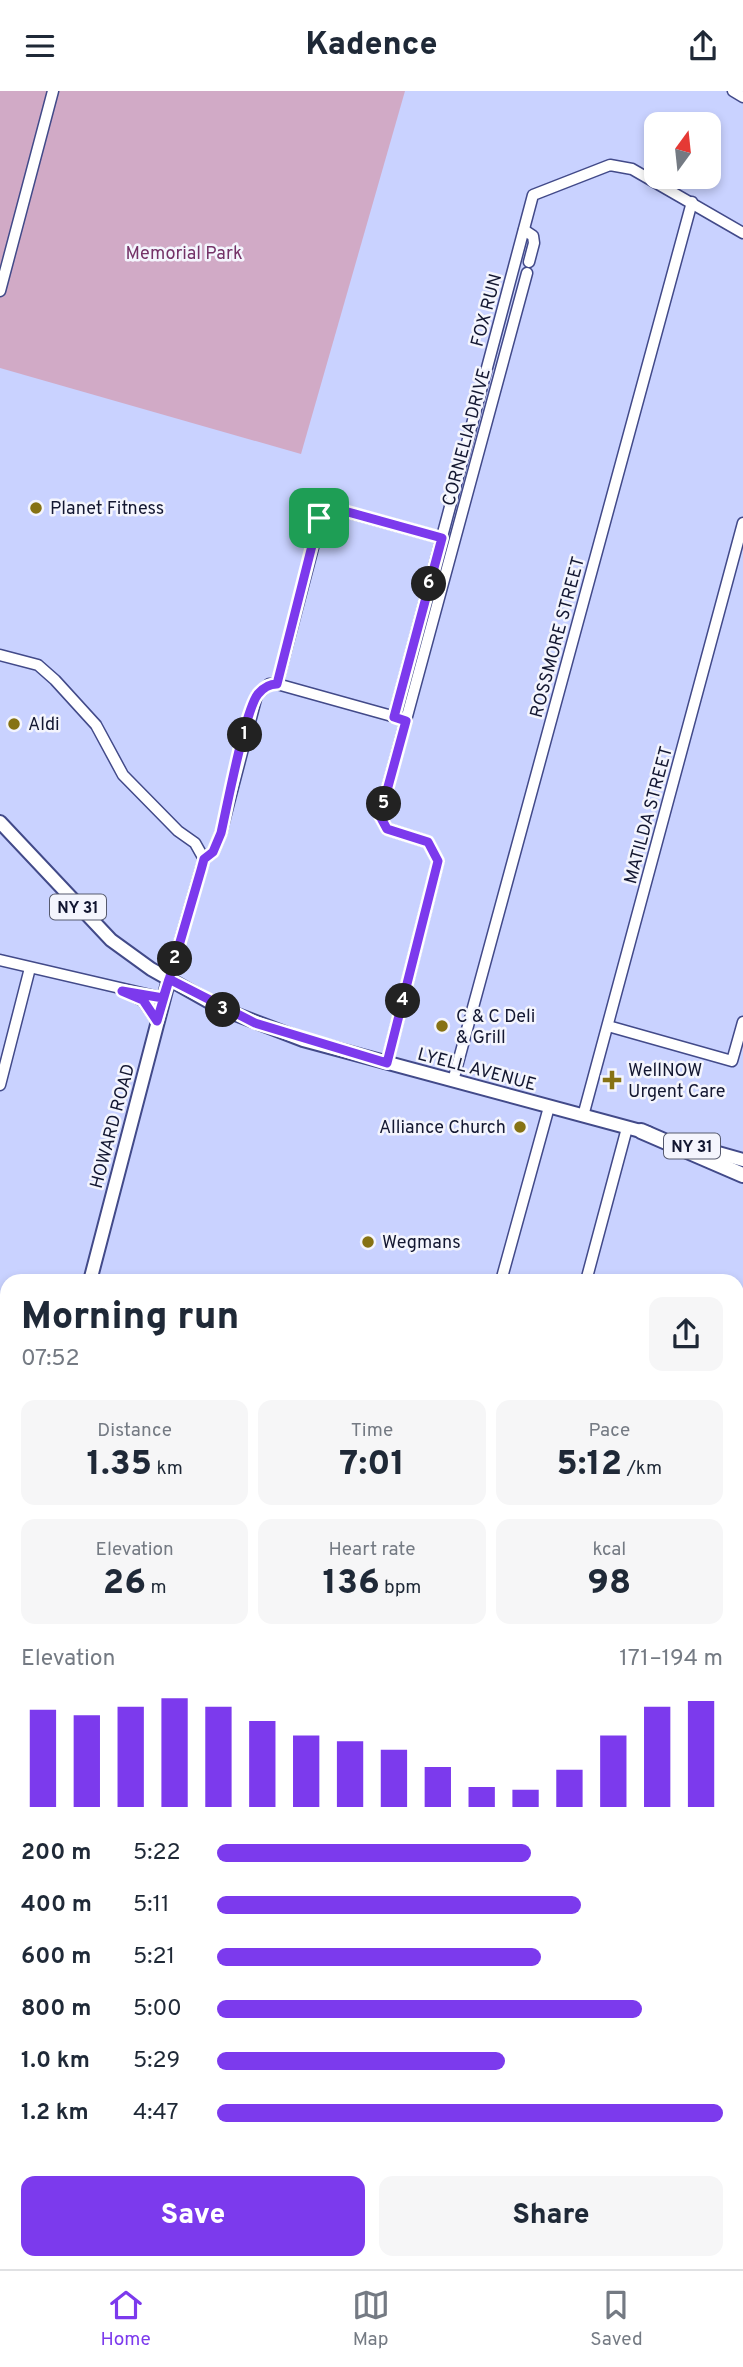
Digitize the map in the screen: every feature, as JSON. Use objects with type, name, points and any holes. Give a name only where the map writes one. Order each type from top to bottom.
[{"type":"highway","points":[[634,1130],[743,1175]]},
{"type":"main road","name":"NY 31","points":[[0,822],[111,940],[169,979]]},
{"type":"main road","name":"LYELL AVENUE","points":[[169,979],[255,1023],[387,1063],[743,1160]]},
{"type":"main road","name":"HOWARD ROAD","points":[[92,1274],[169,979]]},
{"type":"street","points":[[0,291],[54,91]]},
{"type":"street","points":[[733,91],[743,97]]},
{"type":"street","name":"FOX RUN","points":[[394,717],[533,195],[617,164],[632,169],[692,202]]},
{"type":"street","points":[[692,202],[743,233]]},
{"type":"street","name":"ROSSMORE STREET","points":[[453,1081],[692,202]]},
{"type":"street","points":[[524,230],[533,236],[529,262]]},
{"type":"street","name":"CORNELIA DRIVE","points":[[387,1063],[438,861],[428,842],[387,829],[380,816],[527,273]]},
{"type":"street","points":[[277,684],[326,507],[442,538]]},
{"type":"street","name":"MATILDA STREET","points":[[583,1116],[743,523]]},
{"type":"street","points":[[0,655],[38,665],[55,680],[96,725],[123,775],[178,831],[195,843],[204,859]]},
{"type":"street","points":[[169,979],[204,859],[218,843],[257,695],[269,684],[277,684],[406,721]]},
{"type":"street","points":[[0,960],[122,991],[163,998]]},
{"type":"street","points":[[0,1084],[30,968]]},
{"type":"street","points":[[122,991],[143,1000],[157,1021]]},
{"type":"street","points":[[608,1026],[732,1061],[743,1022]]},
{"type":"street","points":[[502,1274],[549,1107]]},
{"type":"street","points":[[588,1274],[634,1130]]},
{"type":"green space","name":"Memorial Park","points":[[0,91],[405,91],[301,454],[0,368]]},
{"type":"place","name":"Planet Fitness","points":[[36,508]]},
{"type":"place","name":"Aldi","points":[[14,724]]},
{"type":"place","name":"C & C Deli & Grill","points":[[442,1026]]},
{"type":"place","name":"WellNOW Urgent Care","points":[[612,1080]]},
{"type":"place","name":"Alliance Church","points":[[520,1127]]},
{"type":"place","name":"Wegmans","points":[[368,1242]]},
{"type":"route","points":[[319,518],[277,684],[269,684],[257,695],[249,716],[218,843],[213,852],[204,859],[201,870],[169,979],[157,1021],[143,1000],[122,991],[163,998],[169,979],[222,1009],[255,1023],[290,1036],[387,1063],[438,861],[437,854],[428,842],[387,829],[380,816],[406,721],[394,717],[442,538],[326,507],[319,518]]}]
